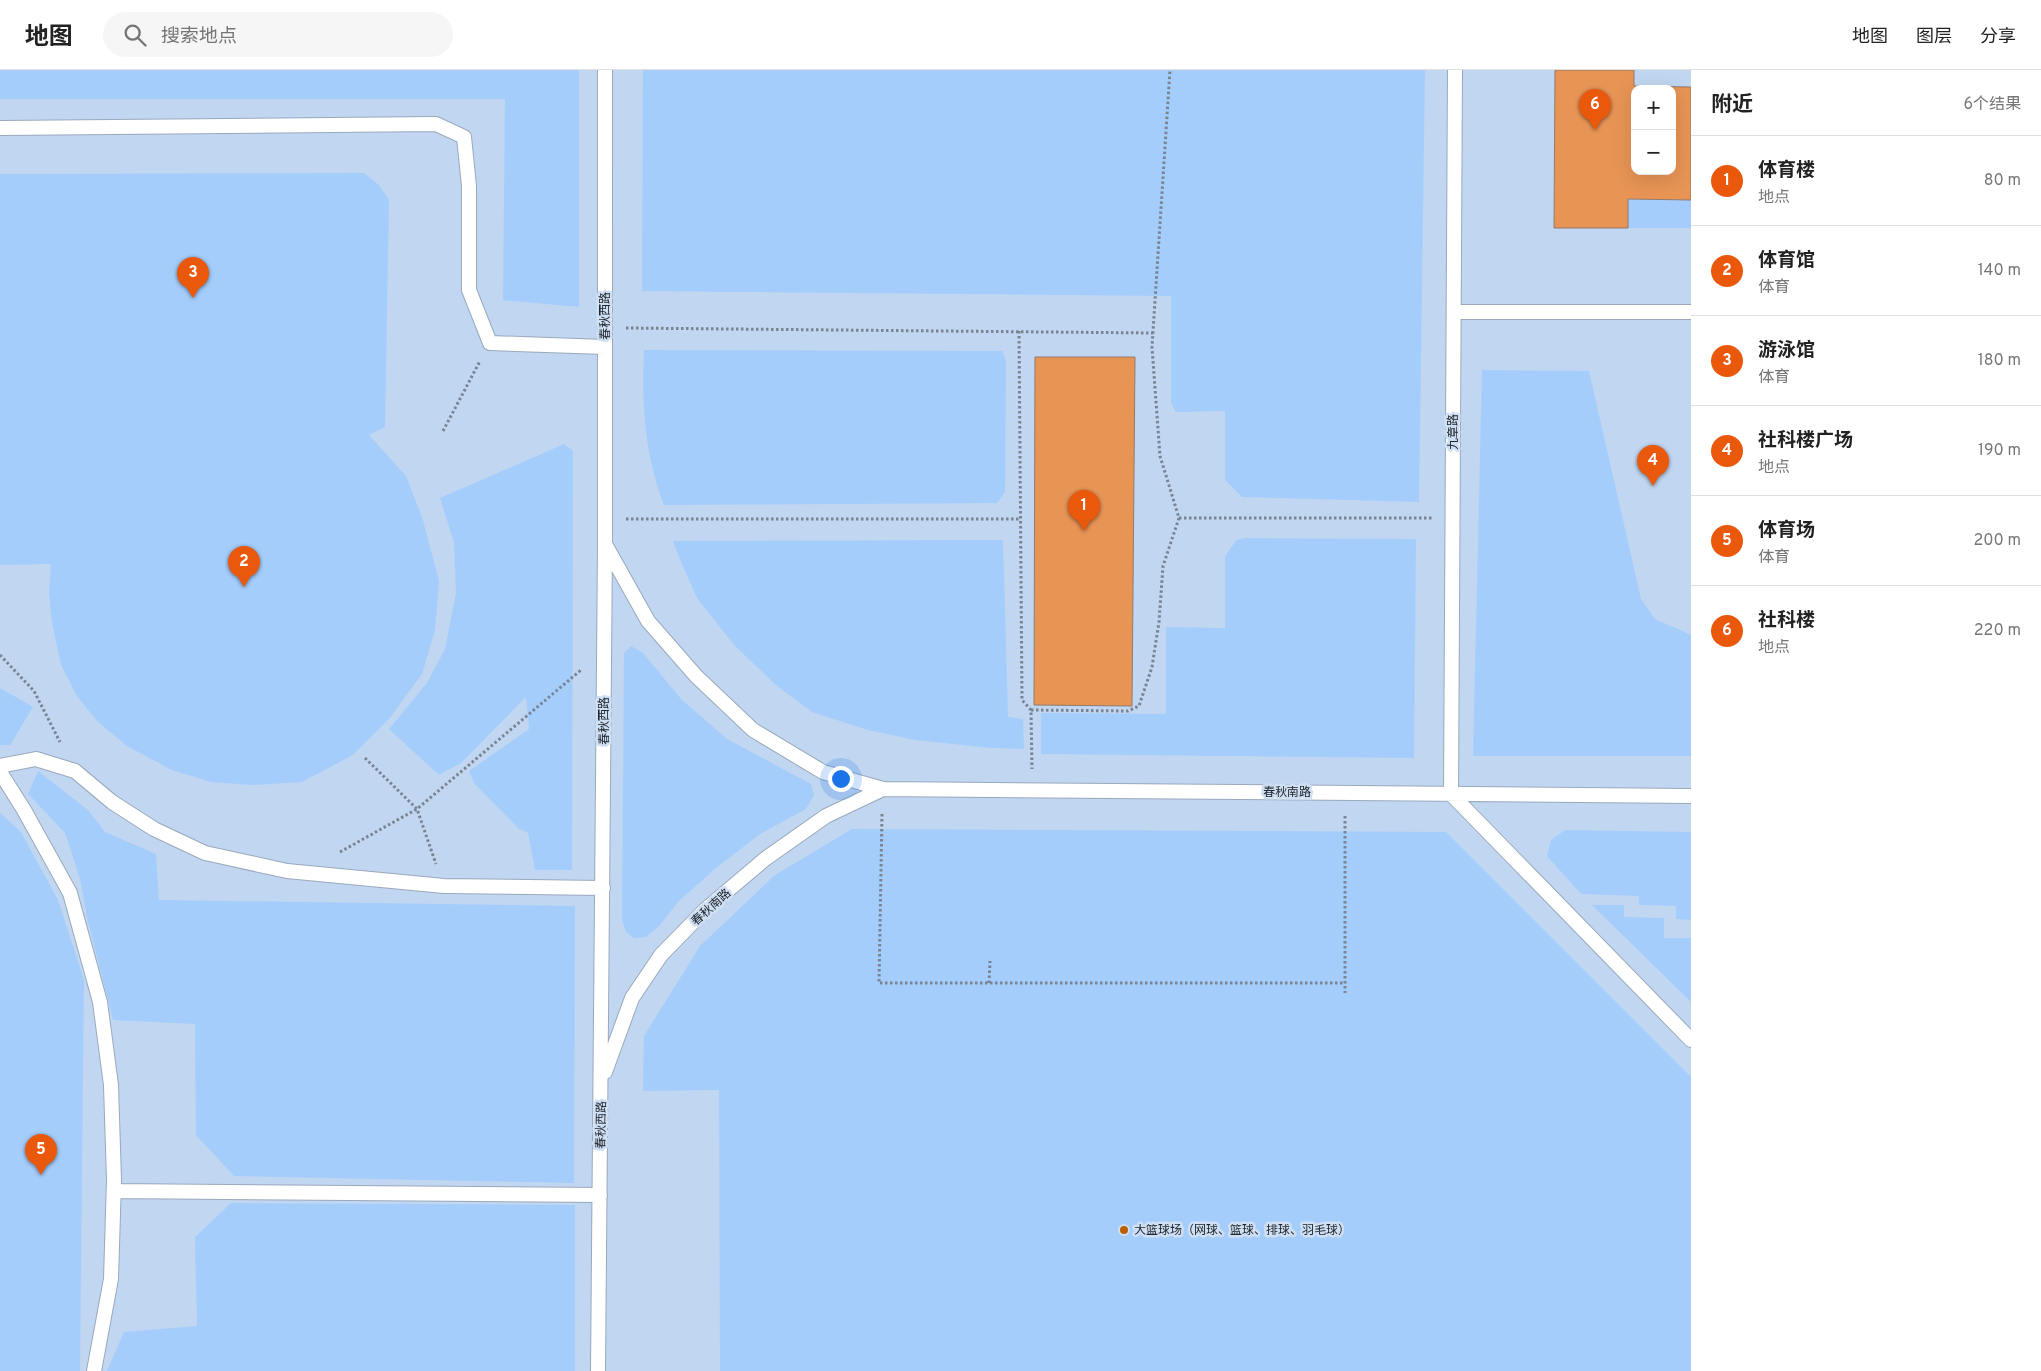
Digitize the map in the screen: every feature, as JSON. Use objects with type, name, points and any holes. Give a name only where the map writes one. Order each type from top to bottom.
[{"type":"lane","name":"春秋西路","points":[[598,1371],[605,650],[605,70]]},
{"type":"lane","name":"九章路","points":[[1451,794],[1455,70]]},
{"type":"lane","points":[[0,128],[436,124],[464,137],[469,186],[469,290],[490,343],[605,347]]},
{"type":"lane","points":[[1454,312],[1691,312]]},
{"type":"lane","name":"春秋南路","points":[[605,545],[648,621],[696,676],[753,730],[823,772],[883,789],[1691,796]]},
{"type":"lane","points":[[0,766],[36,760],[75,771],[112,802],[154,828],[205,853],[287,871],[444,886],[603,888]]},
{"type":"lane","points":[[0,772],[24,810],[70,893],[100,1002],[111,1085],[114,1191],[111,1279],[94,1371]]},
{"type":"lane","name":"春秋南路","points":[[602,1082],[632,998],[661,955],[706,909],[765,859],[826,816],[883,789]]},
{"type":"lane","points":[[1451,794],[1691,1040]]},
{"type":"lane","points":[[114,1191],[600,1195]]},
{"type":"path","points":[[1031,710],[1128,711],[1139,706],[1152,667],[1159,622],[1163,566],[1179,518],[1160,456],[1152,347],[1170,70]]},
{"type":"path","points":[[605,328],[1153,333]]},
{"type":"path","points":[[1019,331],[1022,700],[1031,710],[1033,790]]},
{"type":"path","points":[[443,431],[490,343]]},
{"type":"path","points":[[605,518],[1020,518]]},
{"type":"path","points":[[1179,518],[1452,518]]},
{"type":"path","points":[[334,855],[418,809],[605,650]]},
{"type":"path","points":[[0,655],[34,691],[75,771]]},
{"type":"path","points":[[365,758],[418,809],[444,886]]},
{"type":"path","points":[[883,789],[879,983],[1345,982]]},
{"type":"path","points":[[1344,793],[1345,993]]},
{"type":"path","points":[[989,983],[990,961]]},
{"type":"shaded area","points":[[0,70],[1691,70],[1691,1371],[0,1371]]},
{"type":"shaded area","points":[[0,70],[579,70],[579,307],[503,300],[505,99],[0,99]]},
{"type":"shaded area","points":[[643,70],[1425,70],[1419,502],[1242,497],[1225,480],[1225,411],[1176,412],[1171,403],[1171,296],[642,291]]},
{"type":"shaded area","points":[[364,173],[379,185],[389,200],[385,427],[369,435],[406,476],[423,520],[439,581],[435,630],[422,674],[389,719],[353,755],[302,782],[253,785],[211,782],[172,770],[127,746],[97,721],[77,696],[61,665],[52,623],[49,593],[51,564],[0,565],[0,174]]},
{"type":"shaded area","points":[[1628,199],[1691,200],[1691,228],[1628,228]]},
{"type":"shaded area","points":[[644,350],[1002,351],[1006,360],[1005,492],[997,503],[664,505],[648,447],[643,391]]},
{"type":"shaded area","points":[[1482,370],[1589,371],[1641,599],[1655,619],[1691,635],[1691,756],[1473,756]]},
{"type":"shaded area","points":[[564,444],[573,451],[572,870],[535,870],[528,833],[519,829],[474,783],[469,771],[529,729],[526,697],[461,763],[439,775],[389,729],[427,683],[445,649],[456,593],[454,543],[440,498]]},
{"type":"shaded area","points":[[1245,538],[1416,539],[1414,758],[1041,754],[1041,713],[1166,714],[1166,627],[1225,628],[1225,557],[1236,540]]},
{"type":"shaded area","points":[[1003,540],[1008,717],[1023,719],[1024,749],[991,748],[915,740],[868,730],[812,712],[777,686],[734,645],[697,598],[673,541]]},
{"type":"shaded area","points":[[631,646],[643,653],[682,700],[727,739],[811,784],[814,795],[806,809],[760,834],[716,868],[678,902],[660,925],[646,937],[634,938],[626,932],[622,919],[624,653]]},
{"type":"shaded area","points":[[0,688],[33,707],[10,745],[0,745]]},
{"type":"shaded area","points":[[38,771],[88,810],[105,832],[156,854],[159,900],[575,906],[574,1183],[234,1176],[196,1135],[195,1024],[113,1020],[87,917],[80,879],[65,833],[28,794]]},
{"type":"shaded area","points":[[0,813],[21,832],[58,900],[84,980],[80,1371],[0,1371]]},
{"type":"shaded area","name":"大篮球场（网球、篮球、排球、羽毛球）","points":[[852,829],[1446,832],[1691,1077],[1691,1371],[720,1371],[719,1090],[643,1091],[644,1036],[700,946],[775,875]]},
{"type":"shaded area","points":[[1565,830],[1691,832],[1691,920],[1676,919],[1676,906],[1639,905],[1639,896],[1581,894],[1547,856],[1551,840]]},
{"type":"shaded area","points":[[1592,905],[1624,905],[1624,917],[1664,918],[1664,938],[1691,938],[1691,1002]]},
{"type":"shaded area","points":[[231,1203],[575,1205],[575,1371],[107,1371],[124,1332],[197,1326],[195,1237]]},
{"type":"building","points":[[1555,70],[1634,70],[1634,85],[1631,85],[1631,175],[1676,175],[1676,87],[1691,87],[1691,200],[1628,199],[1628,228],[1554,228]]},
{"type":"building","points":[[1035,357],[1135,357],[1132,706],[1034,705]]},
{"type":"place","name":"社科楼","points":[[1595,130]]},
{"type":"place","name":"游泳馆","points":[[193,298]]},
{"type":"place","name":"社科楼广场","points":[[1653,486]]},
{"type":"place","name":"体育楼","points":[[1084,531]]},
{"type":"place","name":"体育馆","points":[[244,587]]},
{"type":"place","name":"体育场","points":[[41,1175]]},
{"type":"place","name":"大篮球场（网球、篮球、排球、羽毛球）","points":[[1124,1230]]}]
